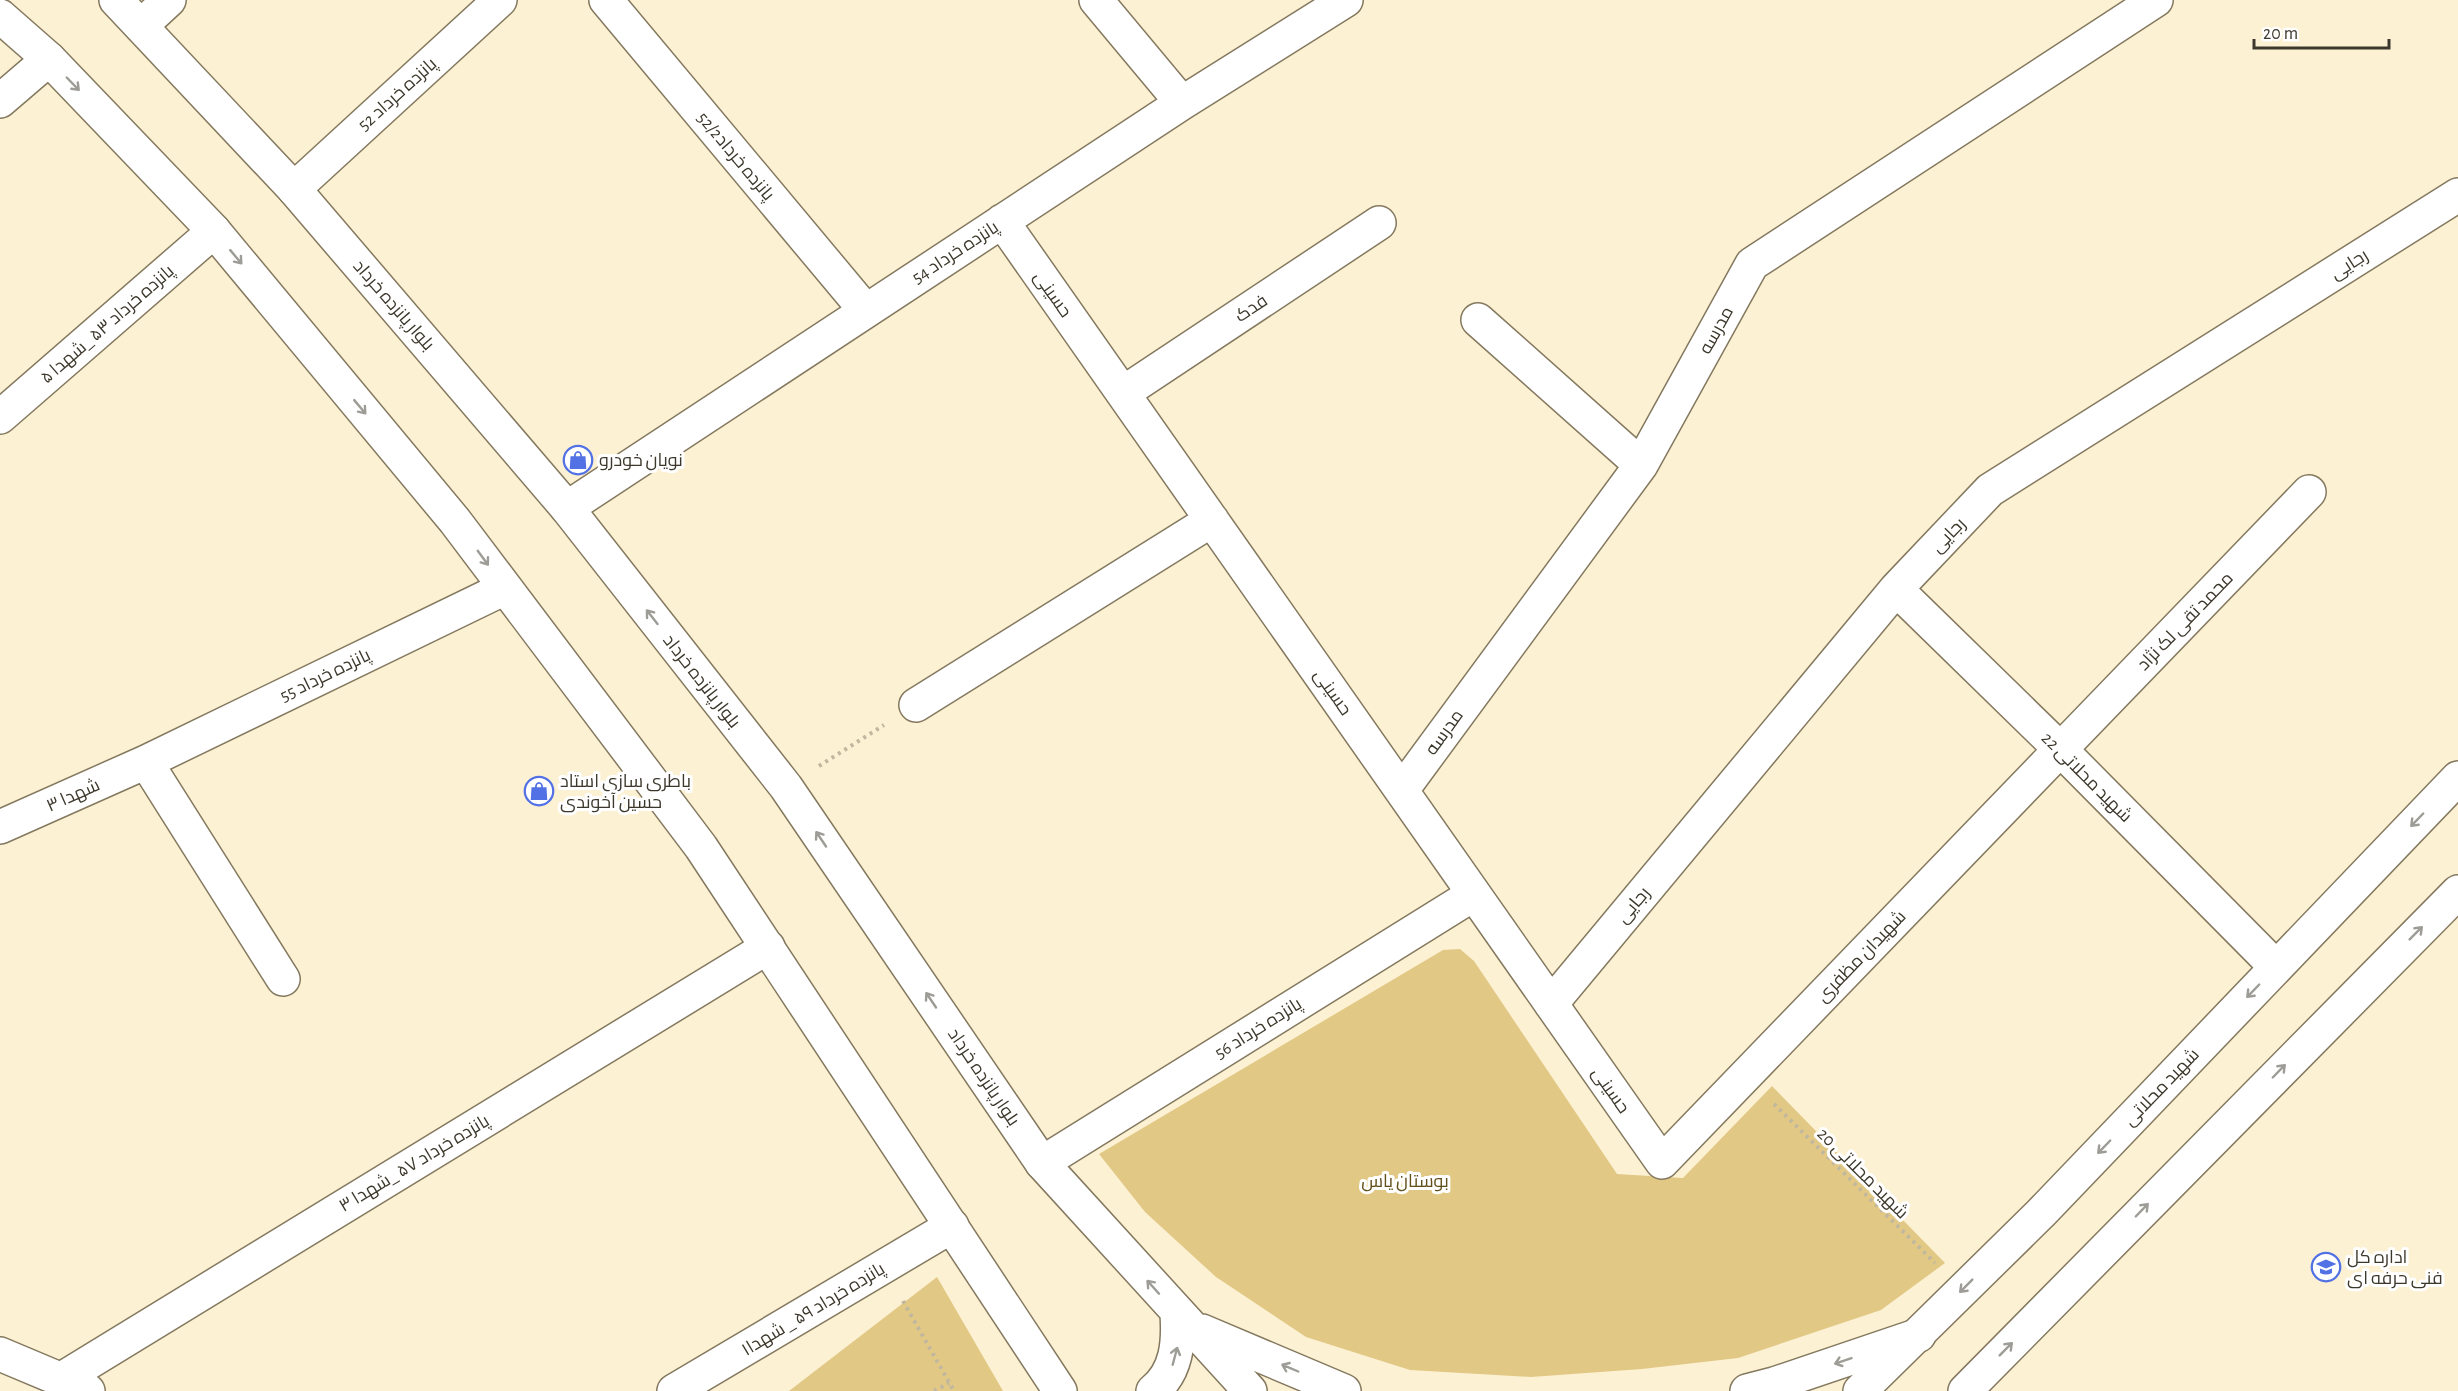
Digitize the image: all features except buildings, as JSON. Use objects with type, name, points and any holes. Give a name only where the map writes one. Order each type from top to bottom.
[{"type":"street","name":"بلوار پانزده خرداد","points":[[117,0],[294,189],[567,508],[786,788],[1042,1163],[1250,1391]]},
{"type":"street","points":[[141,26],[169,0]]},
{"type":"street","name":"پانزده خرداد 52","points":[[294,189],[500,0]]},
{"type":"street","name":"پانزده خرداد52/2","points":[[606,0],[866,311]]},
{"type":"street","points":[[1096,0],[1182,103]]},
{"type":"street","name":"پانزده خرداد 54","points":[[567,508],[1182,103],[1346,0]]},
{"type":"street","name":"مدرسه","points":[[1402,790],[1641,465],[1752,264],[2156,0]]},
{"type":"street","points":[[0,15],[49,59],[214,231],[455,521],[701,847],[1060,1391]]},
{"type":"street","points":[[0,101],[49,59]]},
{"type":"street","name":"رجایی","points":[[1551,1004],[1896,590],[1990,490],[2458,195]]},
{"type":"street","name":"حسینی","points":[[1002,221],[1662,1162]]},
{"type":"street","name":"فدک","points":[[1123,393],[1379,223]]},
{"type":"street","name":"پانزده خرداد ۵۳ _شهدا ۵","points":[[0,417],[214,231]]},
{"type":"street","points":[[1478,320],[1641,465]]},
{"type":"street","name":"محمد تقی لک نژاد","points":[[2061,750],[2309,492]]},
{"type":"street","points":[[916,705],[1212,520]]},
{"type":"street","name":"پانزده خرداد 55","points":[[146,762],[505,588]]},
{"type":"street","name":"شهید محلاتی 22","points":[[1896,590],[2061,750],[2276,967]]},
{"type":"street","name":"شهیدان مظفری","points":[[1662,1162],[2061,750]]},
{"type":"street","points":[[146,762],[283,979]]},
{"type":"street","name":"شهدا ۳","points":[[0,827],[146,762]]},
{"type":"street","name":"شهید محلاتی","points":[[1860,1391],[2041,1213],[2458,778]]},
{"type":"street","points":[[1965,1391],[2458,892]]},
{"type":"street","name":"پانزده خرداد 56","points":[[1042,1163],[1474,894]]},
{"type":"street","name":"پانزده خرداد ۵۷ _شهدا ۳","points":[[74,1385],[768,947]]},
{"type":"street","name":"پانزده خرداد ۵۹ _ شهدا۱","points":[[674,1391],[952,1226]]},
{"type":"street","points":[[1153,1391],[1160,1385],[1173,1364],[1184,1320],[1344,1391]]},
{"type":"street","points":[[1747,1391],[1919,1335]]},
{"type":"street","points":[[0,1354],[74,1385]]},
{"type":"path","points":[[786,788],[916,705]]},
{"type":"path","name":"شهید محلاتی 20","points":[[1746,1076],[1962,1290]]},
{"type":"path","points":[[884,1267],[954,1391]]},
{"type":"path","points":[[934,1391],[949,1383]]},
{"type":"green space","name":"بوستان یاس","points":[[1460,949],[1474,961],[1617,1174],[1683,1178],[1772,1086],[1945,1263],[1881,1310],[1738,1358],[1642,1369],[1531,1377],[1410,1370],[1306,1337],[1216,1277],[1145,1212],[1099,1154],[1443,950]]},
{"type":"green space","points":[[937,1277],[1003,1391],[789,1391]]},
{"type":"place","name":"نویان خودرو","points":[[578,460]]},
{"type":"place","name":"باطری سازی استاد حسین آخوندی","points":[[539,791]]},
{"type":"place","name":"اداره کل فنی حرفه ای","points":[[2326,1267]]}]
